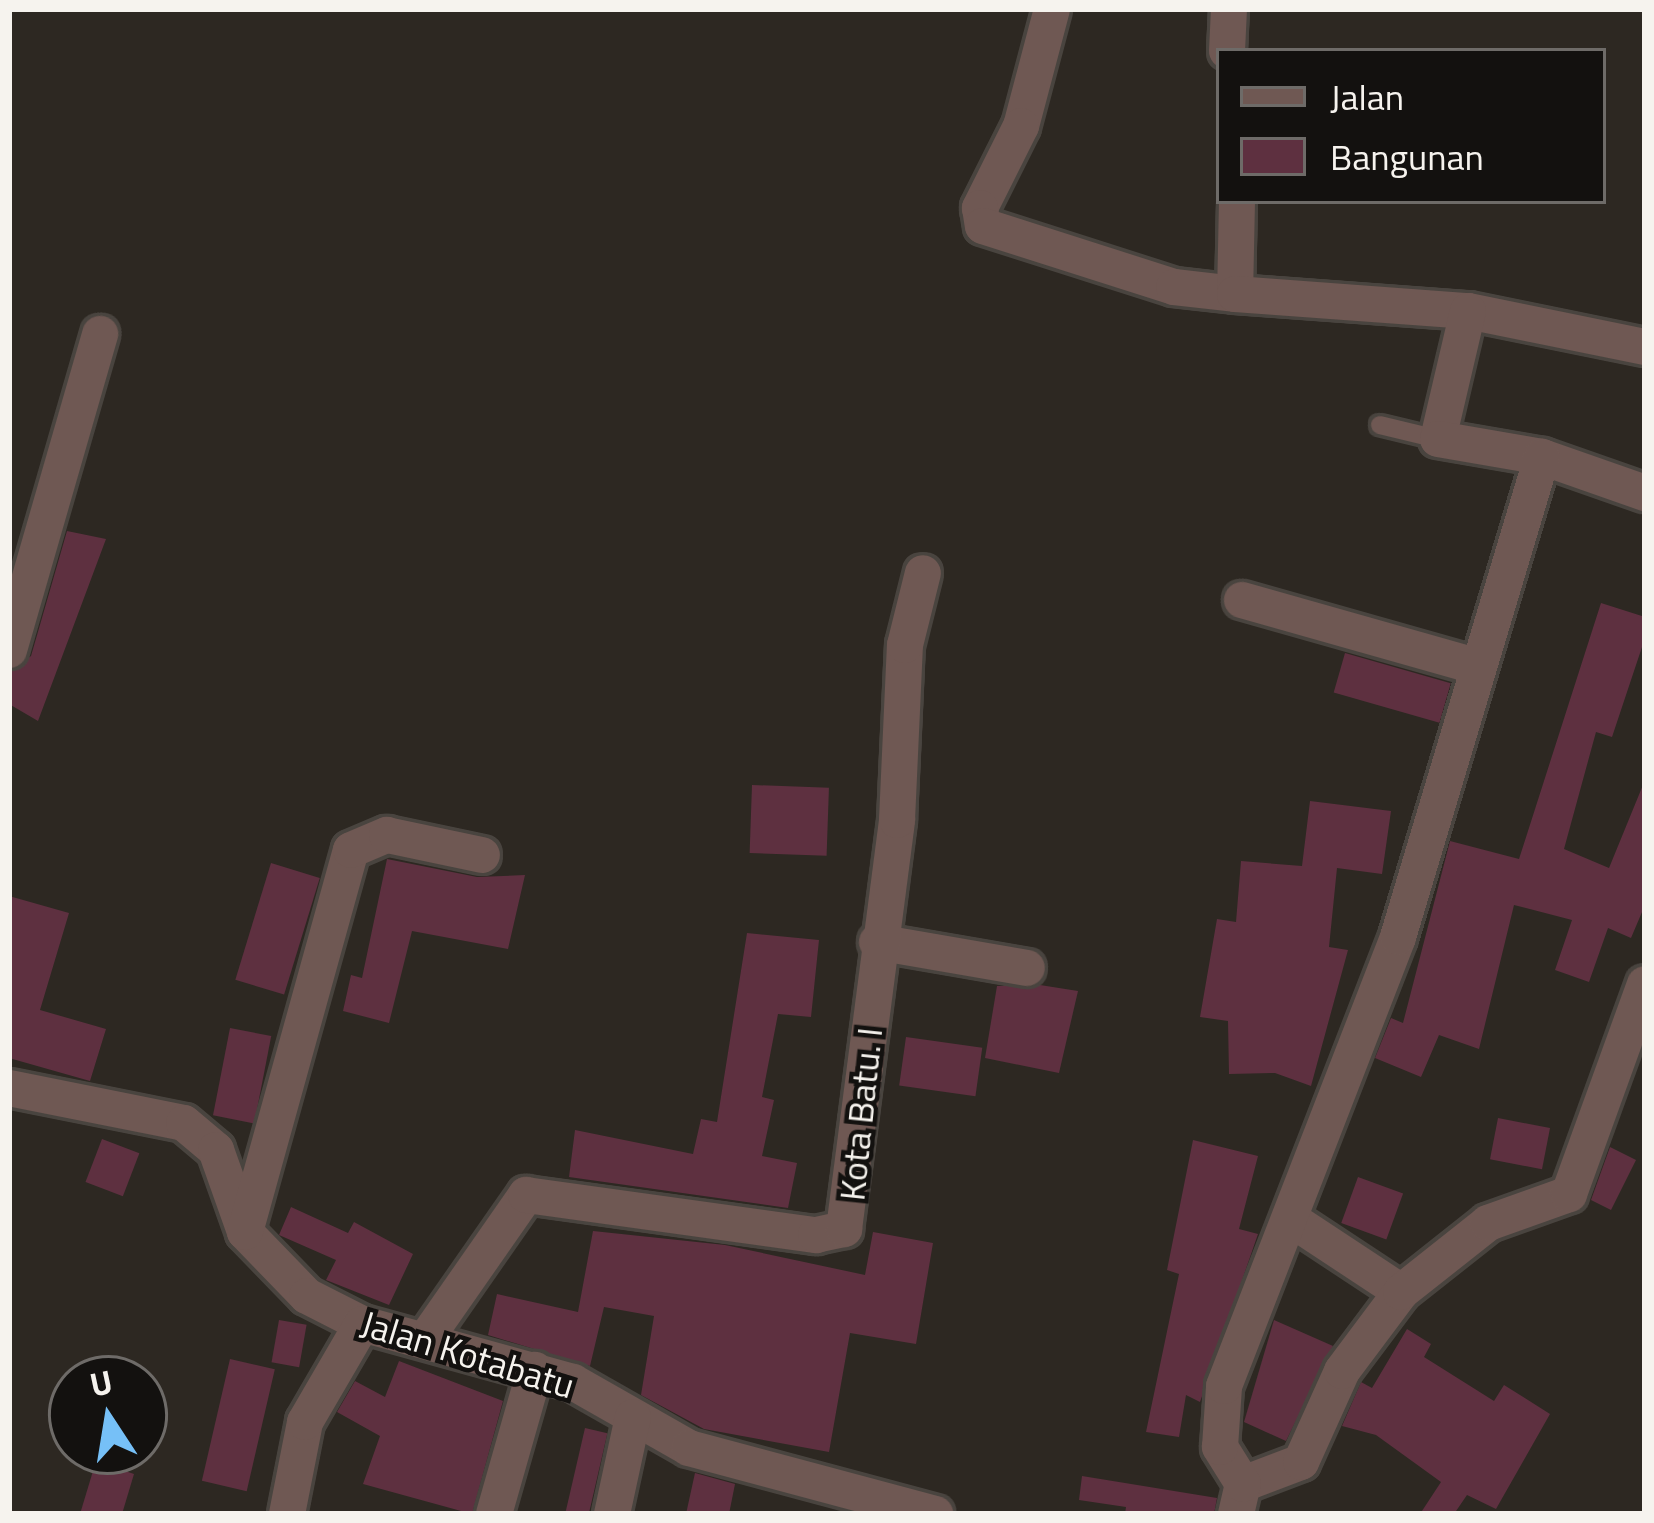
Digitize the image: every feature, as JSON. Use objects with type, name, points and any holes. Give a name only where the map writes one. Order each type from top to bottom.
[{"type":"street","points":[[1052,9],[1021,126],[980,208],[983,226],[1174,287],[1468,311],[1645,347]]},
{"type":"street","points":[[1227,48],[1229,9]]},
{"type":"street","points":[[1235,294],[1238,204]]},
{"type":"street","points":[[1468,311],[1438,439],[1542,458],[1645,493]]},
{"type":"street","points":[[9,650],[100,334]]},
{"type":"street","points":[[1542,458],[1397,937],[1311,1146],[1295,1222],[1219,1406],[1220,1447],[1240,1499],[1301,1462],[1342,1371],[1401,1292],[1487,1222],[1569,1194],[1645,984]]},
{"type":"street","name":"Kota Batu. I","points":[[424,1340],[511,1208],[538,1192],[816,1235],[844,1229],[877,942],[897,820],[905,645],[923,573]]},
{"type":"street","points":[[1242,600],[1478,667]]},
{"type":"street","points":[[245,1232],[351,850],[387,835],[482,855]]},
{"type":"street","points":[[877,942],[1027,968]]},
{"type":"street","name":"Jalan Kotabatu","points":[[9,1088],[184,1123],[216,1150],[245,1232],[307,1296],[362,1324],[536,1370],[688,1448],[934,1514]]},
{"type":"street","points":[[1295,1222],[1401,1292]]},
{"type":"street","points":[[287,1514],[305,1422],[362,1324]]},
{"type":"street","points":[[494,1514],[536,1370]]},
{"type":"street","points":[[612,1514],[633,1417]]},
{"type":"lane","points":[[1380,425],[1438,439]]},
{"type":"building","points":[[67,531],[106,539],[38,721],[9,704],[9,672],[31,656]]},
{"type":"building","points":[[1601,603],[1645,617],[1645,638],[1612,737],[1596,732],[1564,849],[1609,868],[1645,780],[1645,905],[1631,938],[1608,928],[1589,982],[1555,970],[1572,920],[1514,905],[1479,1049],[1439,1035],[1421,1077],[1375,1058],[1391,1018],[1403,1023],[1450,841],[1519,859]]},
{"type":"building","points":[[1345,653],[1451,683],[1439,723],[1334,692]]},
{"type":"building","points":[[752,785],[829,788],[827,856],[750,853]]},
{"type":"building","points":[[1310,801],[1391,811],[1382,874],[1337,868],[1329,947],[1348,950],[1311,1086],[1275,1073],[1229,1074],[1228,1021],[1200,1017],[1217,919],[1236,922],[1241,861],[1302,866]]},
{"type":"building","points":[[387,859],[477,877],[525,875],[508,949],[412,931],[389,1023],[343,1011],[351,975],[362,978]]},
{"type":"building","points":[[271,863],[320,878],[284,995],[235,980]]},
{"type":"building","points":[[9,896],[69,913],[40,1010],[106,1029],[90,1081],[9,1058]]},
{"type":"building","points":[[747,933],[819,940],[811,1017],[778,1014],[762,1097],[774,1100],[762,1156],[797,1163],[788,1208],[569,1177],[575,1130],[693,1154],[701,1119],[717,1122]]},
{"type":"building","points":[[1040,985],[1078,991],[1059,1073],[985,1058],[997,986]]},
{"type":"building","points":[[230,1028],[271,1036],[254,1123],[213,1115]]},
{"type":"building","points":[[906,1037],[982,1048],[975,1096],[899,1086]]},
{"type":"building","points":[[1498,1118],[1550,1128],[1542,1169],[1490,1159]]},
{"type":"building","points":[[102,1139],[139,1153],[123,1196],[86,1182]]},
{"type":"building","points":[[1193,1140],[1258,1156],[1239,1229],[1258,1234],[1200,1402],[1186,1395],[1179,1437],[1146,1432],[1179,1274],[1167,1270]]},
{"type":"building","points":[[1610,1147],[1636,1160],[1611,1210],[1591,1200]]},
{"type":"building","points":[[1358,1177],[1403,1193],[1386,1239],[1341,1223]]},
{"type":"building","points":[[291,1207],[348,1233],[354,1222],[413,1254],[389,1305],[326,1280],[336,1260],[279,1235]]},
{"type":"building","points":[[593,1231],[725,1245],[865,1275],[873,1232],[933,1243],[916,1344],[850,1333],[829,1452],[704,1429],[641,1395],[654,1316],[604,1307],[590,1366],[488,1335],[497,1294],[578,1312]]},
{"type":"building","points":[[279,1320],[307,1325],[299,1367],[272,1362]]},
{"type":"building","points":[[1274,1320],[1333,1346],[1286,1441],[1244,1422]]},
{"type":"building","points":[[1407,1329],[1431,1344],[1424,1357],[1494,1401],[1504,1385],[1550,1414],[1496,1509],[1467,1495],[1454,1514],[1420,1514],[1441,1482],[1376,1435],[1342,1426],[1361,1382],[1372,1388]]},
{"type":"building","points":[[230,1359],[275,1369],[247,1491],[202,1481]]},
{"type":"building","points":[[399,1361],[503,1401],[472,1514],[363,1484],[380,1436],[337,1412],[355,1381],[385,1397]]},
{"type":"building","points":[[585,1428],[607,1433],[589,1514],[565,1514]]},
{"type":"building","points":[[695,1473],[735,1484],[729,1514],[686,1514]]},
{"type":"building","points":[[92,1475],[134,1475],[122,1514],[80,1514]]},
{"type":"building","points":[[1082,1476],[1217,1498],[1214,1514],[1125,1514],[1126,1507],[1079,1500]]}]
